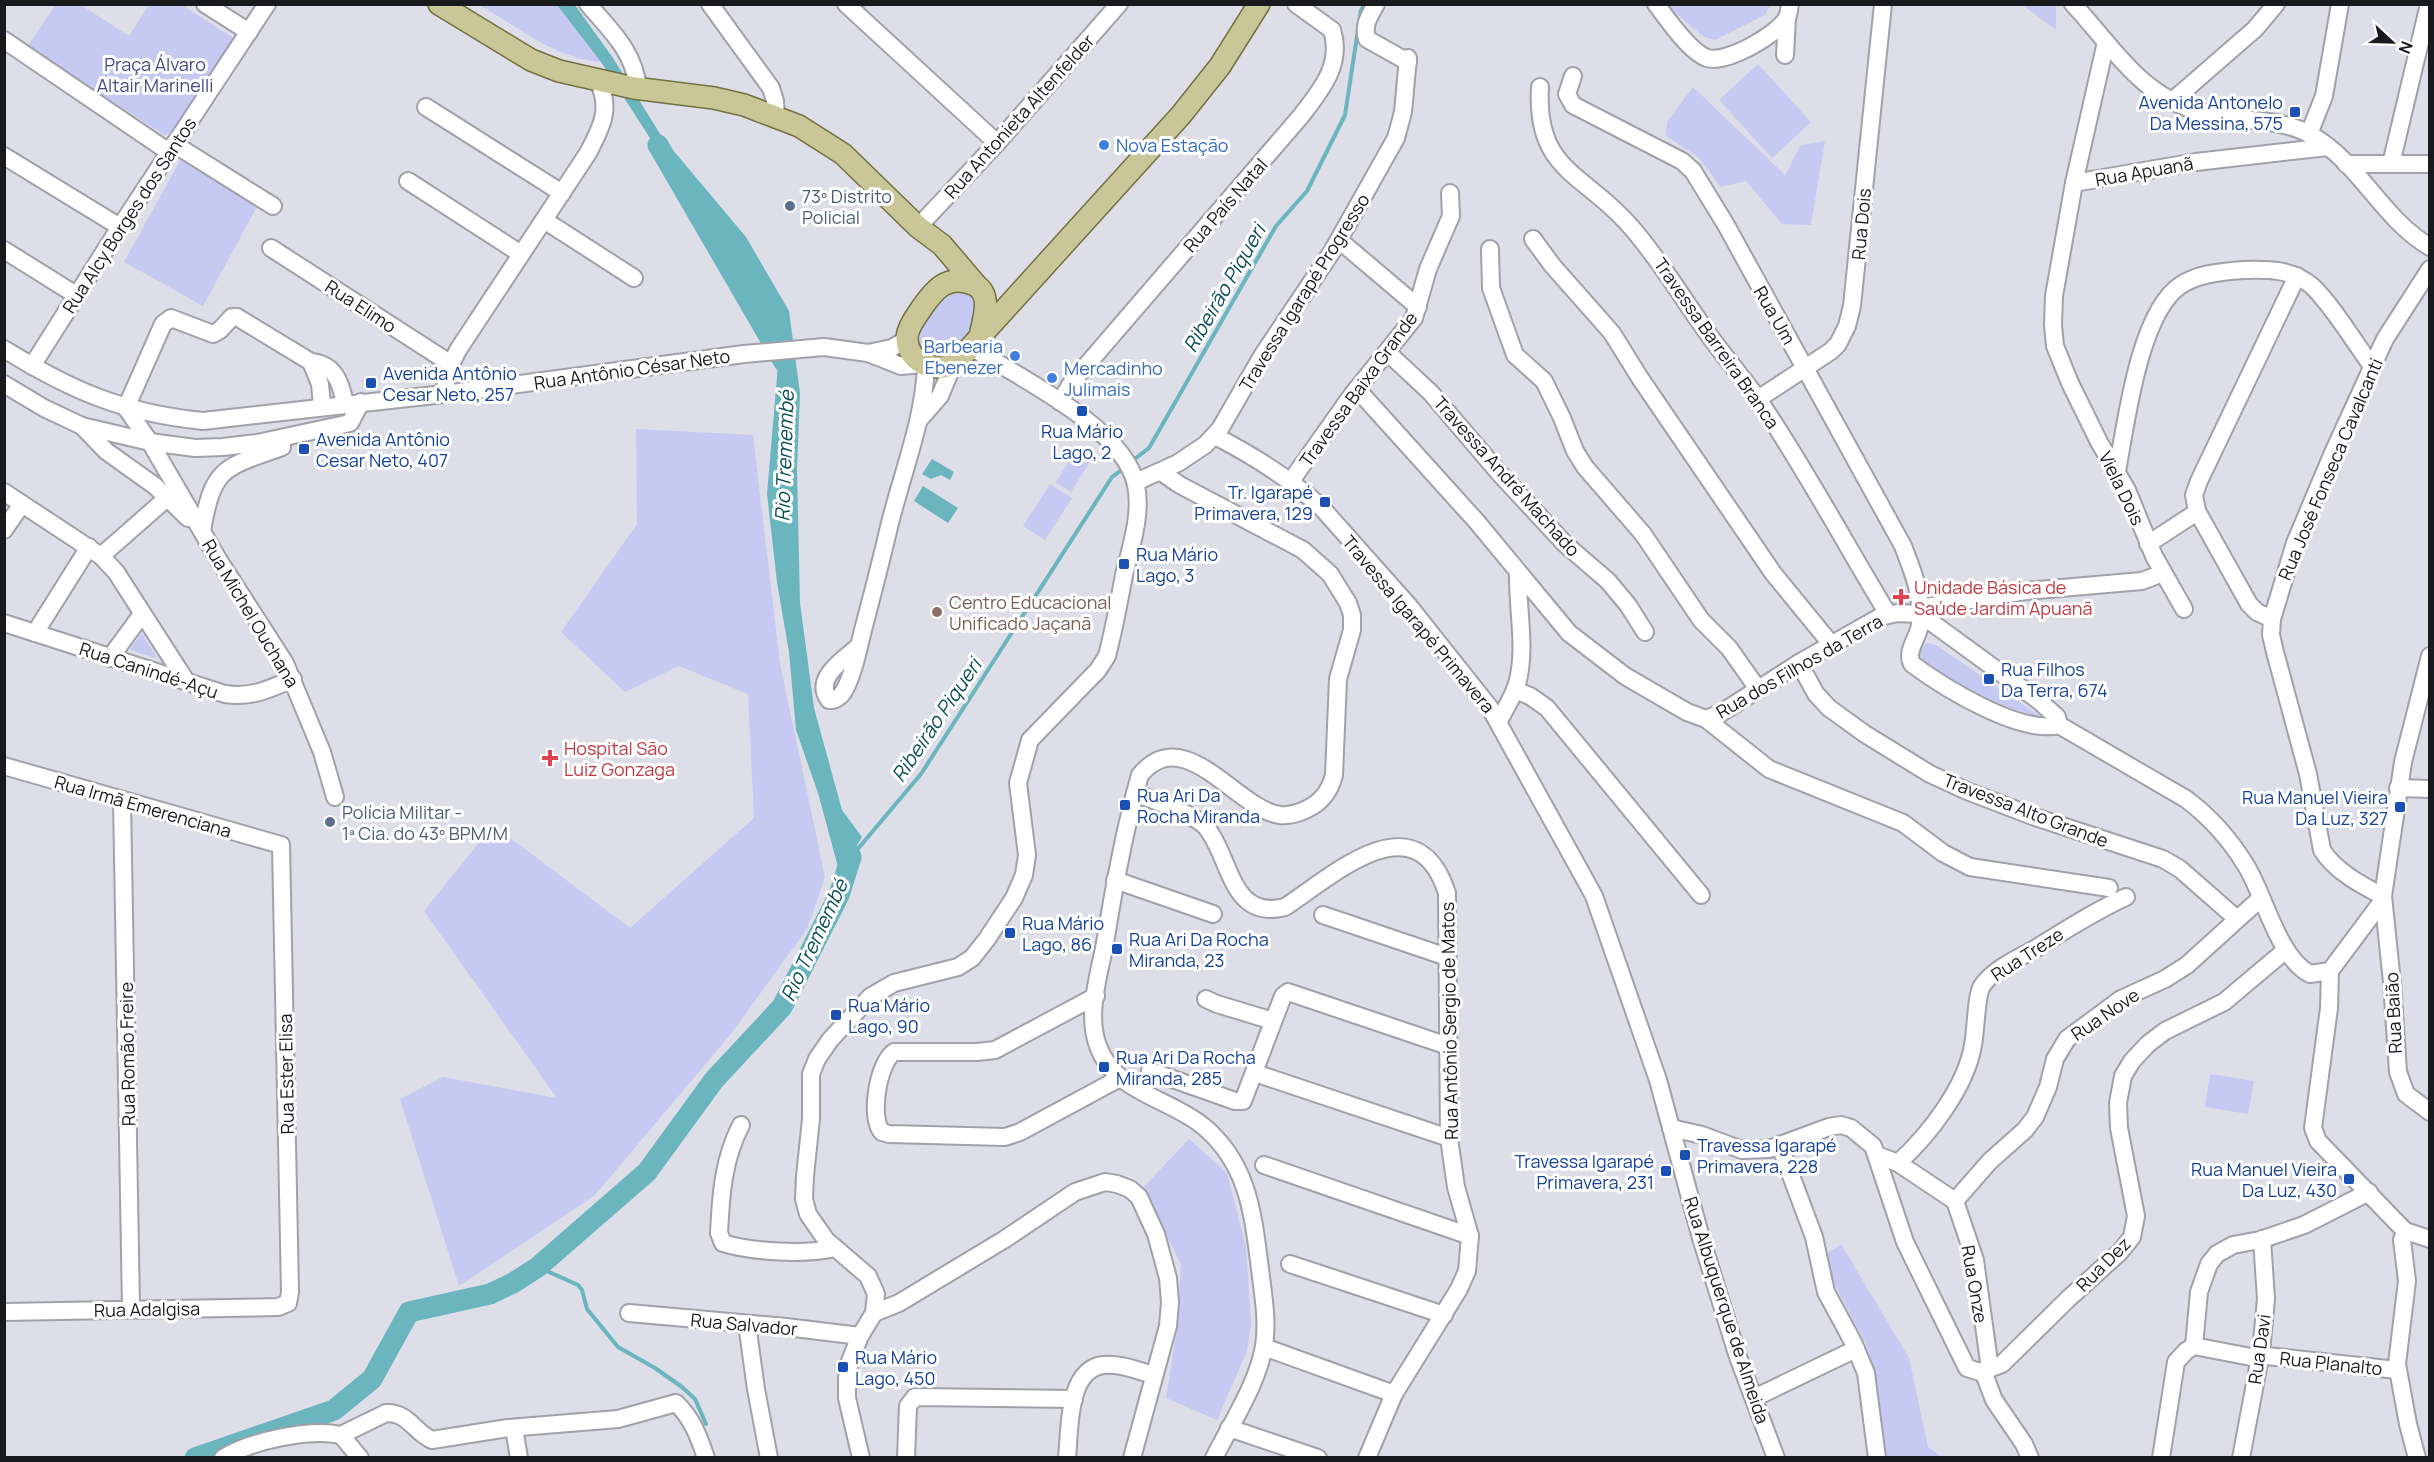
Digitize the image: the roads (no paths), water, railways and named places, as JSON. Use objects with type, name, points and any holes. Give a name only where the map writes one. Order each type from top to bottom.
[{"type":"main road","points":[[439,4],[531,60],[559,71],[636,88],[714,98],[744,105],[799,126],[843,154],[921,230],[942,245],[980,288],[986,307],[976,342]]},
{"type":"main road","points":[[1023,287],[1001,292],[961,281],[946,282],[933,291],[910,327],[907,339],[910,348],[925,365],[939,368],[953,365],[1181,114],[1220,66],[1259,4]]},
{"type":"main road","points":[[921,230],[942,262],[946,282]]},
{"type":"street","points":[[206,4],[249,32]]},
{"type":"street","name":"Rua Alcy Borges dos Santos","points":[[32,366],[171,148],[267,4]]},
{"type":"street","points":[[588,4],[627,51],[636,72],[636,88]]},
{"type":"street","points":[[710,4],[771,88],[776,116]]},
{"type":"street","points":[[846,4],[997,143]]},
{"type":"street","name":"Rua Antonieta Altenfelder","points":[[921,230],[1119,4]]},
{"type":"street","name":"Rua País Natal","points":[[1060,402],[1072,382],[1301,116],[1328,79],[1335,57],[1332,30],[1296,4]]},
{"type":"street","name":"Travessa Igarapé Progresso","points":[[1135,479],[1161,472],[1205,445],[1215,436],[1262,356],[1339,240],[1396,138],[1403,112],[1408,60],[1366,39],[1364,30],[1366,23],[1376,4]]},
{"type":"street","points":[[1656,4],[1677,33],[1706,57],[1718,59],[1768,37],[1788,11]]},
{"type":"street","name":"Rua Dois","points":[[1758,399],[1806,369],[1838,344],[1847,326],[1852,306],[1884,4]]},
{"type":"street","points":[[2073,4],[2134,75],[2171,102],[2205,113],[2289,126],[2309,134],[2328,147],[2409,232],[2430,247]]},
{"type":"street","points":[[2171,102],[2255,29],[2276,4]]},
{"type":"street","points":[[2309,134],[2324,96],[2340,4]]},
{"type":"street","points":[[2391,164],[2429,4]]},
{"type":"street","points":[[1785,55],[1788,11]]},
{"type":"street","points":[[5,40],[171,148],[273,206]]},
{"type":"street","points":[[2074,183],[2106,42]]},
{"type":"street","name":"Rua Um","points":[[1574,76],[1567,94],[1573,105],[1673,156],[1693,171],[1726,225],[1903,546],[1918,583],[1919,631],[1910,654],[1912,664],[1957,693],[2004,716],[2046,727],[2059,725]]},
{"type":"street","points":[[444,394],[451,364],[588,153],[603,120],[605,94],[598,81]]},
{"type":"street","name":"Travessa Barreira Branca","points":[[1540,87],[1541,121],[1544,134],[1555,157],[1568,171],[1615,209],[1664,267],[1707,333],[1758,399],[1888,614]]},
{"type":"street","points":[[426,107],[562,193]]},
{"type":"street","name":"Rua Apuanã","points":[[2063,366],[2054,340],[2054,304],[2074,183],[2196,162],[2328,147]]},
{"type":"street","points":[[4,156],[120,227]]},
{"type":"street","points":[[2346,164],[2430,164]]},
{"type":"street","points":[[408,181],[521,254]]},
{"type":"street","name":"Travessa Baixa Grande","points":[[1291,481],[1357,389],[1414,318],[1428,269],[1450,216],[1450,193]]},
{"type":"street","points":[[544,220],[634,278]]},
{"type":"street","points":[[1533,239],[1552,265],[1612,333],[1761,556],[1831,644]]},
{"type":"street","points":[[1339,240],[1418,307]]},
{"type":"street","name":"Rua Elimo","points":[[271,248],[451,364]]},
{"type":"street","points":[[1490,249],[1491,288],[1515,355],[1544,381],[1575,451],[1585,467],[1643,534],[1701,620],[1729,648],[1758,689]]},
{"type":"street","points":[[4,250],[76,295]]},
{"type":"street","points":[[2117,471],[2140,358],[2162,305],[2170,294],[2188,280],[2210,274],[2262,269],[2297,276],[2318,292],[2372,366]]},
{"type":"street","name":"Rua José Fonseca Cavalcanti","points":[[2383,898],[2340,870],[2322,850],[2308,774],[2271,635],[2272,619],[2295,543],[2372,366],[2385,339],[2430,269]]},
{"type":"street","points":[[2272,619],[2249,604],[2198,512],[2194,495],[2297,276]]},
{"type":"street","points":[[4,384],[44,408],[82,426],[150,442],[195,448],[223,447],[294,436],[350,423],[353,403],[334,373],[324,363],[311,362],[237,317],[232,317],[213,334],[171,318],[162,324],[126,408]]},
{"type":"street","name":"Rua Antônio César Neto","points":[[868,353],[892,348],[907,339]]},
{"type":"street","points":[[861,1458],[847,1398],[847,1378],[849,1361],[874,1313],[876,1294],[868,1276],[858,1265],[835,1248],[816,1228],[808,1214],[804,1199],[814,1067],[830,1040],[870,997],[894,983],[958,967],[972,958],[1014,898],[1024,875],[1027,855],[1018,783],[1024,759],[1030,740],[1098,670],[1107,656],[1138,503],[1135,479],[1121,452],[1103,433],[976,342]]},
{"type":"street","name":"Rua Antônio César Neto","points":[[4,349],[74,389],[126,408],[166,417],[203,421],[444,394],[744,354],[824,347],[868,353],[901,366],[925,365]]},
{"type":"street","name":"Travessa André Machado","points":[[1387,352],[1431,393],[1500,474],[1565,544],[1608,581],[1628,605],[1645,632]]},
{"type":"street","points":[[311,362],[320,384],[322,406]]},
{"type":"street","points":[[859,646],[898,491],[919,421],[925,365]]},
{"type":"street","points":[[919,421],[940,396],[953,365]]},
{"type":"street","name":"Viela Dois","points":[[2063,366],[2099,442],[2131,499],[2148,544],[2184,609]]},
{"type":"street","name":"Rua dos Filhos da Terra","points":[[1357,389],[1569,633],[1602,660],[1660,697],[1706,719],[1721,713],[1831,644],[1888,614],[1920,611],[2026,591],[2142,581],[2163,573]]},
{"type":"street","name":"Rua Michel Ouchana","points":[[126,408],[150,442],[218,559],[267,632],[293,679],[322,752],[335,797]]},
{"type":"street","name":"Rua Michel Ouchana","points":[[82,426],[106,451],[167,498],[186,514],[192,525],[202,531]]},
{"type":"street","points":[[202,531],[211,489],[219,476],[234,464],[288,444],[294,436]]},
{"type":"street","name":"Travessa Igarapé Primavera","points":[[1215,436],[1249,454],[1291,481],[1321,507],[1391,585],[1498,721],[1594,896],[1658,1080],[1671,1128]]},
{"type":"street","points":[[1161,472],[1180,485],[1304,550],[1330,574],[1348,603],[1352,615],[1352,630],[1338,679],[1332,786],[1316,804],[1299,813],[1282,815],[1272,813],[1197,765],[1182,759],[1167,758],[1147,767],[1140,775],[1115,880],[1096,996],[1094,1031],[1098,1047],[1120,1078],[1134,1090],[1168,1104],[1203,1126],[1222,1144],[1245,1184],[1252,1208],[1264,1302],[1264,1347],[1256,1372],[1214,1458]]},
{"type":"street","points":[[4,492],[95,551],[116,573],[186,681]]},
{"type":"street","points":[[35,633],[95,551],[167,498]]},
{"type":"street","points":[[4,530],[22,504]]},
{"type":"street","points":[[2148,544],[2198,512]]},
{"type":"street","points":[[1498,721],[1515,690],[1521,658],[1518,572]]},
{"type":"street","points":[[1920,611],[2038,700],[2057,717],[2059,725],[2203,812],[2218,827],[2247,866],[2286,950],[2296,964],[2310,974],[2330,971]]},
{"type":"street","points":[[110,658],[142,614]]},
{"type":"street","name":"Rua Canindé-Açu","points":[[4,623],[225,694],[239,696],[260,694],[293,679]]},
{"type":"street","points":[[2430,656],[2398,788],[2383,898],[2330,971],[2329,1008],[2313,1128],[2318,1141],[2406,1231],[2430,1239]]},
{"type":"street","name":"Travessa Alto Grande","points":[[1799,663],[1816,694],[1830,708],[1865,734],[1920,768],[1948,783],[1994,802],[2163,859],[2180,869],[2237,919]]},
{"type":"street","points":[[1515,690],[1530,696],[1548,708],[1701,895]]},
{"type":"street","points":[[1706,719],[1768,769],[1903,823],[1943,853],[1971,867],[2109,888]]},
{"type":"street","name":"Rua Irmã Emerenciana","points":[[4,766],[281,845]]},
{"type":"street","points":[[2398,788],[2430,789]]},
{"type":"street","name":"Rua Antônio Sergio de Matos","points":[[1135,793],[1191,817],[1207,828],[1236,886],[1250,904],[1260,908],[1273,910],[1285,908],[1372,851],[1390,846],[1405,847],[1421,852],[1433,863],[1441,875],[1447,893],[1449,1138],[1456,1187],[1470,1236],[1467,1271],[1444,1315],[1394,1394],[1367,1458]]},
{"type":"street","name":"Rua Romão Freire","points":[[122,800],[131,1308]]},
{"type":"street","name":"Rua Ester Elisa","points":[[281,845],[290,1292],[288,1303]]},
{"type":"street","points":[[1115,880],[1213,914]]},
{"type":"street","name":"Rua Treze","points":[[1898,1163],[1936,1120],[1968,1065],[1976,1030],[1979,994],[1985,982],[2013,961],[2071,925],[2126,897]]},
{"type":"street","name":"Rua Nove","points":[[1955,1201],[1990,1161],[2025,1130],[2035,1117],[2048,1087],[2055,1059],[2067,1039],[2121,999],[2165,979],[2187,965],[2261,898]]},
{"type":"street","name":"Rua Baião","points":[[2383,898],[2391,971],[2397,1072],[2406,1094],[2430,1112]]},
{"type":"street","points":[[1323,915],[1447,957]]},
{"type":"street","name":"Rua Dez","points":[[1986,1370],[2002,1364],[2120,1252],[2132,1237],[2136,1216],[2118,1128],[2118,1103],[2123,1076],[2132,1061],[2148,1044],[2165,1031],[2224,1002],[2286,950]]},
{"type":"street","points":[[1150,1071],[1242,1102],[1245,1100],[1256,1073],[1283,996],[1288,992],[1448,1046]]},
{"type":"street","points":[[1096,996],[995,1050],[894,1052],[885,1063],[879,1080],[876,1123],[882,1132],[889,1134],[1005,1137],[1020,1132],[1120,1078]]},
{"type":"street","points":[[1206,999],[1274,1021]]},
{"type":"street","points":[[1256,1073],[1449,1138]]},
{"type":"street","points":[[741,1125],[730,1146],[725,1167],[720,1233],[723,1243],[796,1252],[835,1248]]},
{"type":"street","points":[[1671,1128],[1702,1135],[1736,1149],[1769,1149],[1829,1127],[1841,1125],[1864,1137],[1873,1146],[1877,1155],[1905,1242],[1957,1350],[1971,1371],[1986,1370]]},
{"type":"street","name":"Rua Albuquerque de Almeida","points":[[1671,1128],[1714,1283],[1776,1458]]},
{"type":"street","points":[[1780,1146],[1814,1237],[1826,1292],[1856,1349],[1866,1374],[1877,1458]]},
{"type":"street","points":[[1877,1155],[1898,1163],[1955,1201]]},
{"type":"street","points":[[1264,1166],[1470,1236]]},
{"type":"street","points":[[874,1313],[899,1303],[1005,1239],[1075,1192],[1105,1182],[1130,1189],[1140,1197],[1156,1234],[1168,1278],[1170,1302],[1168,1326],[1132,1458]]},
{"type":"street","points":[[2161,1458],[2176,1362],[2194,1346],[2199,1292],[2209,1264],[2226,1247],[2262,1239],[2304,1225],[2368,1192]]},
{"type":"street","name":"Rua Onze","points":[[1955,1201],[1975,1260],[1986,1370],[1994,1400],[2024,1444],[2030,1458]]},
{"type":"street","points":[[2406,1231],[2402,1240],[2407,1281],[2397,1370],[2417,1458]]},
{"type":"street","name":"Rua Davi","points":[[2241,1458],[2260,1357],[2266,1299],[2262,1239]]},
{"type":"street","points":[[1290,1264],[1444,1315]]},
{"type":"street","name":"Rua Adalgisa","points":[[4,1312],[278,1307],[288,1303]]},
{"type":"street","name":"Rua Salvador","points":[[629,1313],[860,1336]]},
{"type":"street","points":[[747,1324],[769,1458]]},
{"type":"street","name":"Rua Planalto","points":[[2194,1346],[2260,1357],[2397,1370]]},
{"type":"street","points":[[1264,1347],[1394,1394]]},
{"type":"street","points":[[1754,1398],[1856,1349]]},
{"type":"street","points":[[1067,1458],[1074,1399],[1077,1385],[1084,1375],[1094,1368],[1105,1365],[1154,1375]]},
{"type":"street","points":[[906,1458],[908,1406],[915,1397],[921,1395],[1074,1399]]},
{"type":"street","points":[[223,1458],[232,1452],[285,1436],[313,1432],[341,1435],[386,1413],[404,1416],[421,1434],[432,1440],[514,1428],[618,1419],[676,1403],[686,1412],[694,1426],[706,1458]]},
{"type":"street","points":[[514,1428],[519,1458]]},
{"type":"street","points":[[1229,1428],[1318,1458]]},
{"type":"street","points":[[341,1435],[360,1458]]},
{"type":"water","points":[[557,5],[575,5],[613,58],[662,137],[746,237],[789,311],[800,393],[797,469],[800,603],[814,708],[842,810],[862,837],[840,874],[818,793],[796,730],[789,652],[777,582],[767,494],[778,365],[760,305],[710,219],[657,149],[601,62]]},
{"type":"water","points":[[932,459],[954,472],[950,480],[941,475],[931,479],[922,474]]},
{"type":"water","points":[[923,486],[958,508],[948,523],[914,501]]},
{"type":"waterway","name":"Ribeirão Piqueri","points":[[1132,461],[1149,448],[1276,226],[1307,191],[1345,115],[1361,10],[1365,4]]},
{"type":"waterway","name":"Rio Tremembé","points":[[658,145],[784,362]]},
{"type":"waterway","name":"Ribeirão Piqueri","points":[[851,857],[921,774],[1112,477],[1124,468]]},
{"type":"waterway","name":"Rio Tremembé","points":[[195,1458],[334,1410],[372,1379],[409,1312],[490,1294],[513,1283],[538,1267],[647,1172],[714,1080],[782,1007],[839,895],[851,857],[839,831]]},
{"type":"waterway","points":[[538,1267],[578,1285],[582,1290],[587,1309],[618,1347],[655,1368],[682,1387],[695,1399],[706,1424]]},
{"type":"place","name":"Avenida Antonelo Da Messina, 575","points":[[2295,112]]},
{"type":"place","name":"Nova Estação","points":[[1104,145]]},
{"type":"place","name":"73º Distrito Policial","points":[[790,206]]},
{"type":"place","name":"Barbearia Ebenezer","points":[[1015,356]]},
{"type":"place","name":"Mercadinho Julimais","points":[[1052,378]]},
{"type":"place","name":"Avenida Antônio Cesar Neto, 257","points":[[371,383]]},
{"type":"place","name":"Rua Mário Lago, 2","points":[[1082,411]]},
{"type":"place","name":"Avenida Antônio Cesar Neto, 407","points":[[304,449]]},
{"type":"place","name":"Tr. Igarapé Primavera, 129","points":[[1325,502]]},
{"type":"place","name":"Rua Mário Lago, 3","points":[[1124,564]]},
{"type":"place","name":"Unidade Básica de Saúde Jardim Apuanã","points":[[1901,597]]},
{"type":"place","name":"Centro Educacional Unificado Jaçanã","points":[[937,612]]},
{"type":"place","name":"Rua Filhos Da Terra, 674","points":[[1989,679]]},
{"type":"place","name":"Hospital São Luiz Gonzaga","points":[[550,758]]},
{"type":"place","name":"Rua Ari Da Rocha Miranda","points":[[1125,805]]},
{"type":"place","name":"Rua Manuel Vieira Da Luz, 327","points":[[2400,807]]},
{"type":"place","name":"Polícia Militar - 1ª Cia. do 43º BPM/M","points":[[330,822]]},
{"type":"place","name":"Rua Mário Lago, 86","points":[[1010,933]]},
{"type":"place","name":"Rua Ari Da Rocha Miranda, 23","points":[[1117,949]]},
{"type":"place","name":"Rua Mário Lago, 90","points":[[836,1015]]},
{"type":"place","name":"Rua Ari Da Rocha Miranda, 285","points":[[1104,1067]]},
{"type":"place","name":"Travessa Igarapé Primavera, 228","points":[[1685,1155]]},
{"type":"place","name":"Travessa Igarapé Primavera, 231","points":[[1666,1171]]},
{"type":"place","name":"Rua Manuel Vieira Da Luz, 430","points":[[2349,1179]]},
{"type":"place","name":"Rua Mário Lago, 450","points":[[843,1367]]},
{"type":"park label","name":"Praça Álvaro Altair Marinelli","points":[[155,74]]}]
